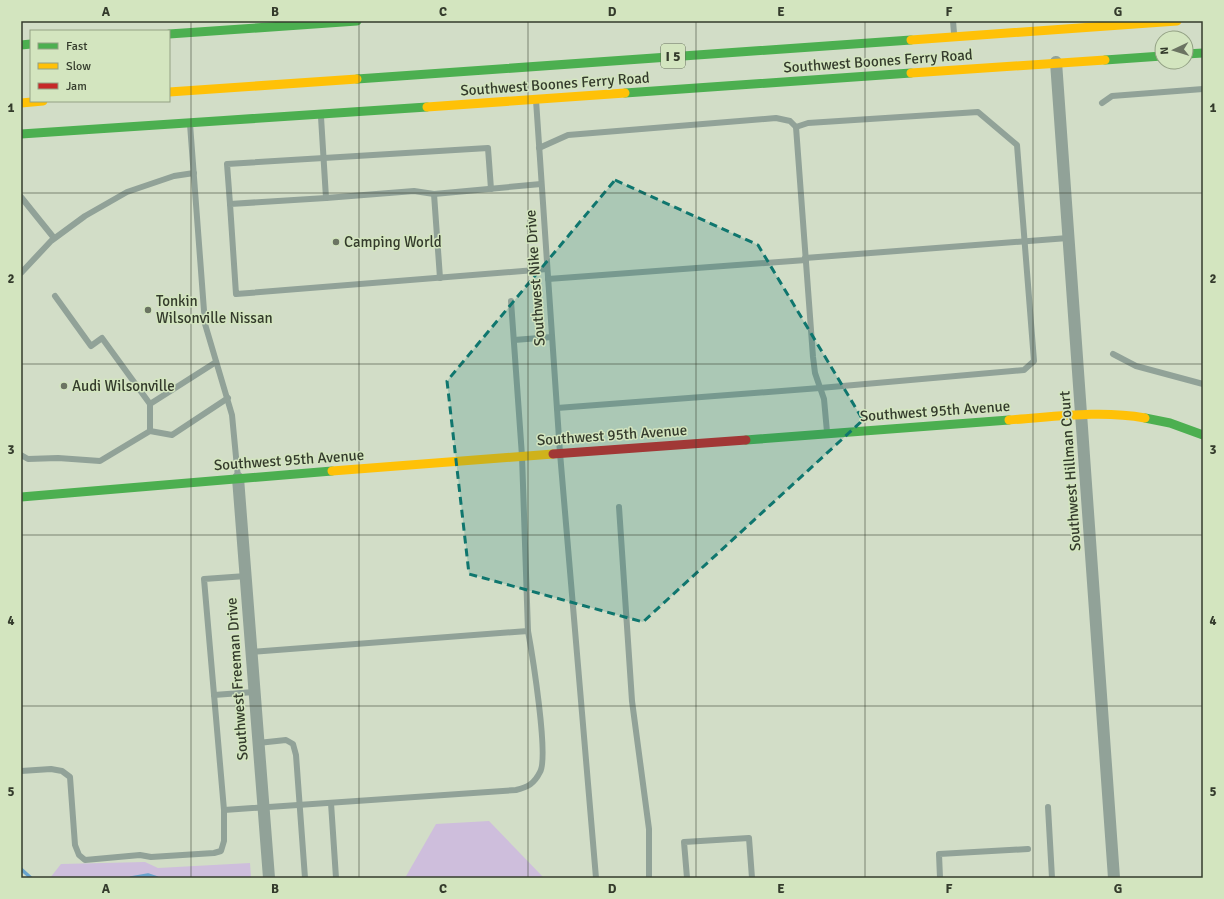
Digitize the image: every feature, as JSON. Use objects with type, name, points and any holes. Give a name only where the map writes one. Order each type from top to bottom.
[{"type":"main road","points":[[170,34],[357,21]]},
{"type":"main road","name":"I 5","points":[[170,92],[1177,21]]},
{"type":"main road","name":"Southwest Boones Ferry Road","points":[[21,134],[190,122],[321,115],[1056,62],[1154,56]]},
{"type":"main road","points":[[21,103],[32,102]]},
{"type":"main road","name":"Southwest 95th Avenue","points":[[21,497],[238,478],[522,456],[1082,415],[1112,414],[1138,416],[1177,425],[1203,435]]},
{"type":"street","name":"Southwest Hillman Court","points":[[1056,62],[1114,878]]},
{"type":"street","name":"Southwest Freeman Drive","points":[[238,478],[269,878]]},
{"type":"lane","points":[[953,21],[954,37]]},
{"type":"lane","points":[[1102,102],[1112,96],[1203,89]]},
{"type":"lane","name":"Southwest Nike Drive","points":[[536,100],[560,454],[596,878]]},
{"type":"lane","points":[[557,408],[820,388],[1024,370],[1034,361],[1017,145],[978,112],[808,123],[796,127]]},
{"type":"lane","points":[[321,115],[326,198]]},
{"type":"lane","points":[[539,148],[568,135],[776,118],[790,121],[796,127],[813,358],[815,373],[824,399],[827,433]]},
{"type":"lane","points":[[190,122],[205,324],[232,415],[238,478]]},
{"type":"lane","points":[[491,189],[488,148],[228,164],[236,294],[547,269]]},
{"type":"lane","points":[[21,273],[54,238],[85,216],[127,192],[174,176],[194,173]]},
{"type":"lane","points":[[230,204],[414,191],[434,194],[541,184]]},
{"type":"lane","points":[[434,194],[440,278]]},
{"type":"lane","points":[[21,197],[54,238]]},
{"type":"lane","points":[[548,279],[1068,238]]},
{"type":"lane","points":[[55,296],[91,346],[102,338],[150,404],[150,430]]},
{"type":"lane","points":[[224,810],[516,790],[529,786],[541,771],[543,751],[534,660],[528,631],[522,456],[511,301]]},
{"type":"lane","points":[[514,340],[552,337]]},
{"type":"lane","points":[[1113,354],[1136,366],[1203,384]]},
{"type":"lane","points":[[150,404],[216,362]]},
{"type":"lane","points":[[21,455],[28,459],[58,458],[100,461],[150,430],[172,435],[228,398]]},
{"type":"lane","points":[[619,507],[632,701],[649,829],[649,878]]},
{"type":"lane","points":[[21,771],[62,770],[70,776],[74,845],[79,855],[85,860],[140,855],[151,857],[214,853],[221,851],[224,841],[224,810],[204,579],[246,576]]},
{"type":"lane","points":[[252,652],[528,631]]},
{"type":"lane","points":[[214,695],[254,692]]},
{"type":"lane","points":[[258,743],[286,740],[293,744],[296,755],[305,878]]},
{"type":"lane","points":[[331,803],[336,878]]},
{"type":"lane","points":[[1048,807],[1052,878]]},
{"type":"lane","points":[[687,878],[684,842],[749,838],[752,878]]},
{"type":"lane","points":[[940,878],[939,854],[1028,849]]},
{"type":"highlighted area","points":[[615,180],[758,245],[863,420],[643,622],[469,574],[447,381]]},
{"type":"shaded area","points":[[489,821],[544,878],[405,878],[436,824]]},
{"type":"shaded area","points":[[145,862],[158,868],[250,863],[251,878],[50,878],[61,864]]},
{"type":"waterway","points":[[21,869],[31,878]]},
{"type":"waterway","points":[[131,878],[148,875],[157,878]]},
{"type":"traffic: fast","points":[[170,34],[357,21]]},
{"type":"traffic: fast","points":[[357,79],[911,40]]},
{"type":"traffic: fast","points":[[21,45],[30,44]]},
{"type":"traffic: fast","points":[[1194,54],[1203,53]]},
{"type":"traffic: fast","points":[[1105,60],[1154,57]]},
{"type":"traffic: fast","points":[[625,93],[911,73]]},
{"type":"traffic: fast","points":[[21,134],[427,107]]},
{"type":"traffic: fast","points":[[1145,418],[1170,423],[1203,435]]},
{"type":"traffic: fast","points":[[746,440],[1009,420]]},
{"type":"traffic: fast","points":[[21,497],[332,471]]},
{"type":"traffic: slow","points":[[911,40],[1177,21]]},
{"type":"traffic: slow","points":[[911,73],[1105,60]]},
{"type":"traffic: slow","points":[[170,92],[357,79]]},
{"type":"traffic: slow","points":[[427,107],[625,93]]},
{"type":"traffic: slow","points":[[21,103],[32,102]]},
{"type":"traffic: slow","points":[[1009,420],[1094,414],[1145,418]]},
{"type":"traffic: slow","points":[[332,471],[553,454]]},
{"type":"traffic: jam","points":[[553,454],[746,440]]},
{"type":"place","name":"Camping World","points":[[336,242]]},
{"type":"place","name":"Tonkin Wilsonville Nissan","points":[[148,310]]},
{"type":"place","name":"Audi Wilsonville","points":[[64,386]]}]
